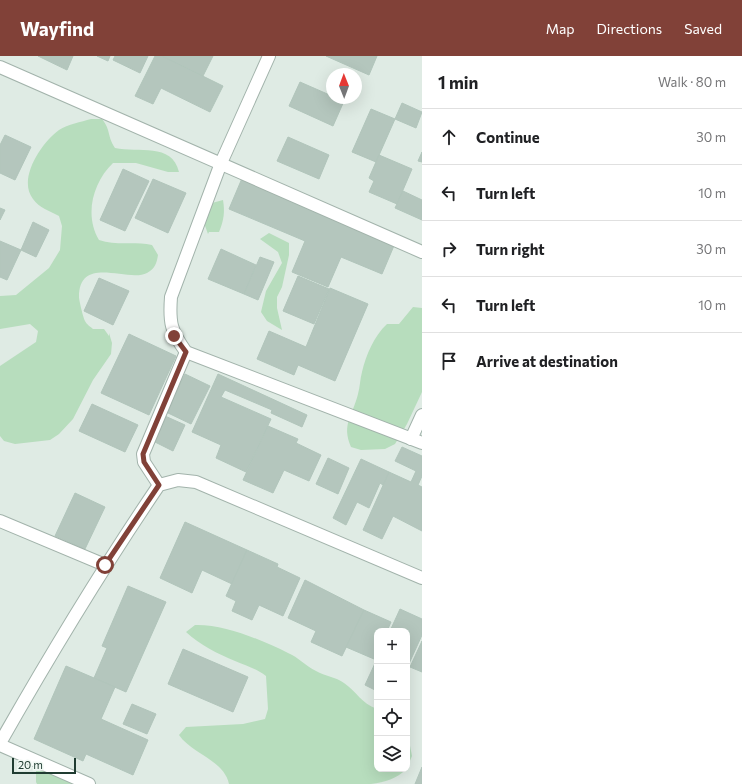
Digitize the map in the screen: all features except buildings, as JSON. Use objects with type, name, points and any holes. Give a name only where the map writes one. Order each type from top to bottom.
[{"type":"street","points":[[269,56],[221,163],[171,297],[170,316],[174,336],[186,352],[417,441],[422,416]]},
{"type":"street","points":[[0,67],[422,252]]},
{"type":"street","points":[[159,485],[144,462],[143,454],[186,352]]},
{"type":"street","points":[[90,784],[0,744],[42,667],[105,565],[159,485],[178,480],[196,482],[422,578]]},
{"type":"street","points":[[0,521],[105,565]]},
{"type":"green space","points":[[91,119],[102,119],[107,126],[115,148],[162,153],[169,156],[175,163],[179,172],[168,172],[136,163],[113,163],[100,180],[93,199],[92,210],[94,230],[99,240],[112,243],[139,243],[152,245],[158,255],[156,263],[147,273],[128,275],[96,273],[87,277],[81,284],[79,297],[83,316],[87,324],[93,329],[104,329],[109,336],[109,333],[112,343],[111,354],[93,380],[73,419],[59,434],[50,440],[15,444],[4,441],[0,436],[0,366],[36,342],[38,331],[30,324],[0,329],[0,296],[16,295],[49,268],[60,250],[62,226],[59,216],[41,207],[33,199],[29,191],[28,181],[30,172],[39,152],[52,136],[66,126]]},
{"type":"green space","points":[[223,200],[224,216],[219,232],[209,232],[208,234],[204,223],[212,203]]},
{"type":"green space","points":[[269,233],[289,243],[289,255],[282,287],[277,297],[277,308],[282,330],[267,321],[261,312],[266,291],[282,263],[278,252],[260,239]]},
{"type":"green space","points":[[413,307],[422,308],[422,392],[407,424],[395,444],[385,449],[361,450],[351,447],[347,432],[349,420],[358,394],[361,375],[368,353],[374,340],[382,329],[387,324],[399,324]]},
{"type":"green space","points":[[195,625],[206,625],[243,634],[292,655],[316,671],[338,679],[348,686],[363,701],[374,708],[374,772],[402,772],[390,780],[371,784],[229,784],[221,769],[185,742],[179,735],[186,727],[243,724],[265,719],[268,709],[266,676],[255,669],[203,645],[186,632]]},
{"type":"green space","points":[[410,746],[412,756],[410,761]]},
{"type":"green space","points":[[36,771],[48,771],[94,784],[37,784]]},
{"type":"route","points":[[105,565],[159,485],[144,462],[143,454],[186,352],[174,336]]}]
